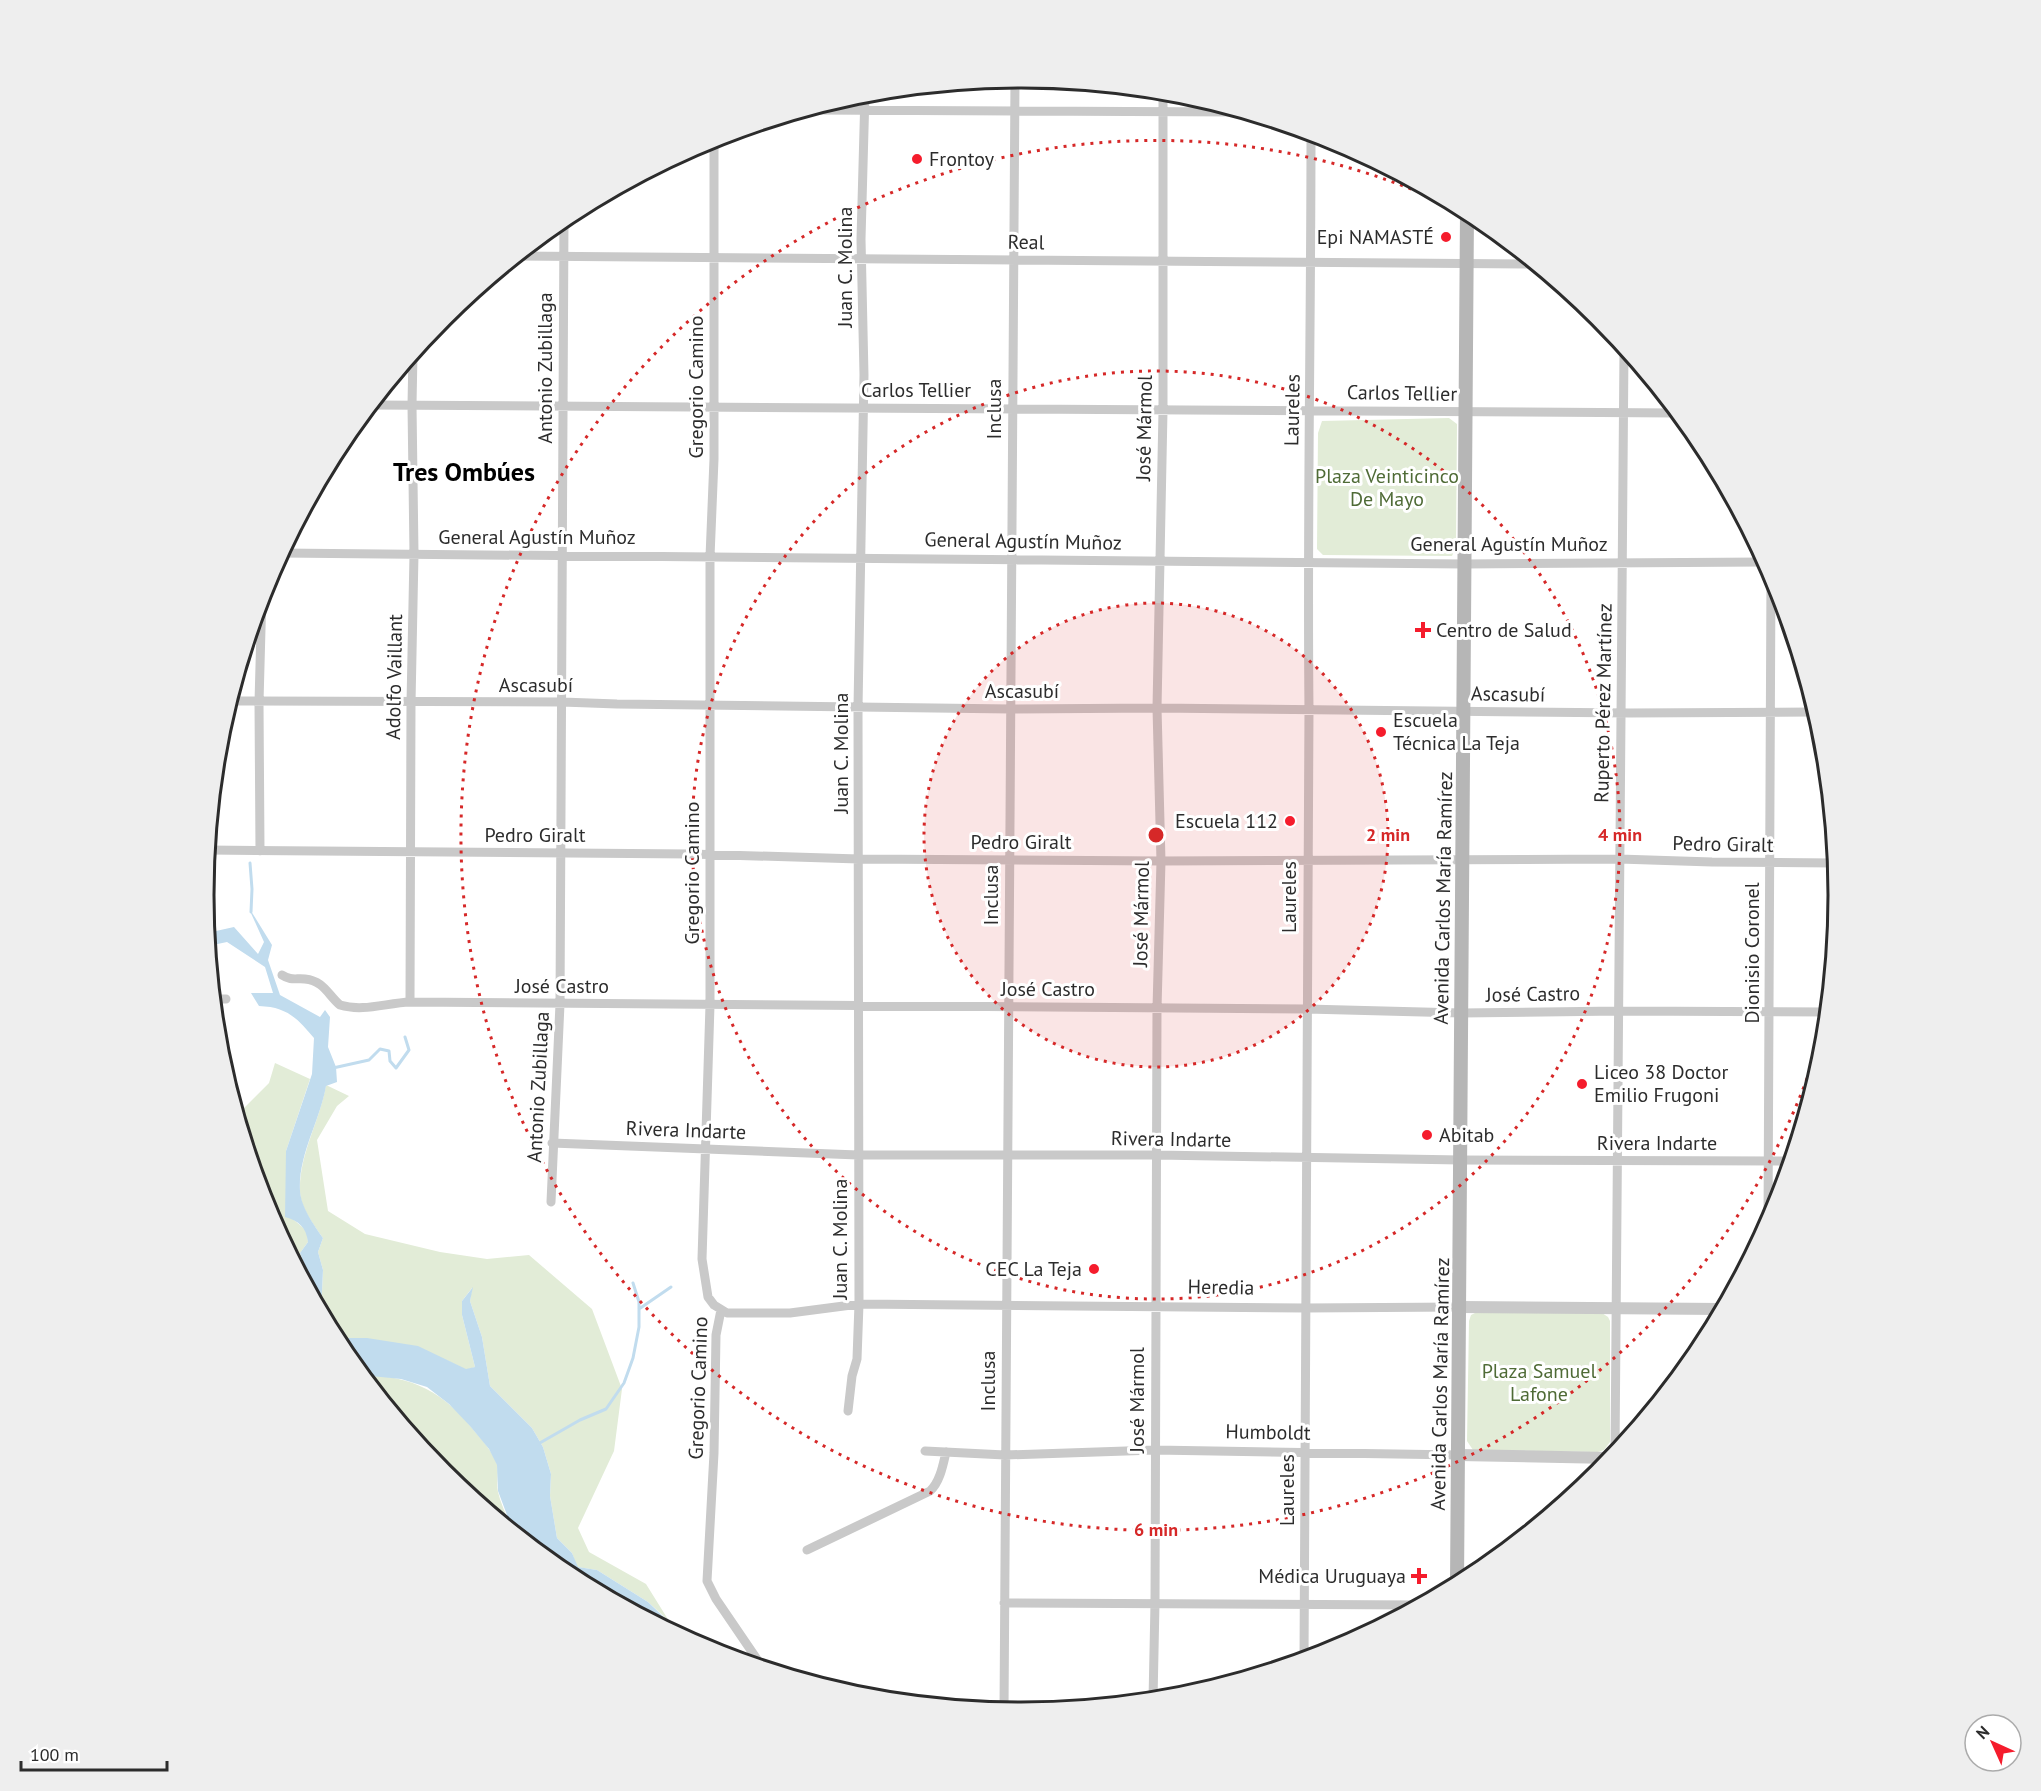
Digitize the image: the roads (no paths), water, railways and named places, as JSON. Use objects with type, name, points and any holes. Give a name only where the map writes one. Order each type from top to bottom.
[{"type":"main road","name":"Avenida Carlos María Ramírez","points":[[1457,1573],[1467,224]]},
{"type":"street","name":"Inclusa","points":[[1004,1702],[1015,88]]},
{"type":"street","name":"José Mármol","points":[[1153,1691],[1157,1008],[1161,861],[1157,708],[1163,411],[1163,101]]},
{"type":"street","name":"Juan C. Molina","points":[[848,1411],[856,1359],[859,1304],[858,707],[865,104]]},
{"type":"street","points":[[840,109],[1212,112]]},
{"type":"street","name":"Laureles","points":[[1304,1651],[1309,709],[1307,562],[1311,143]]},
{"type":"street","name":"Gregorio Camino","points":[[714,149],[714,459],[710,556],[712,705],[710,1005],[702,1259],[706,1292],[710,1301],[721,1310],[716,1335],[714,1453],[707,1581],[716,1599],[756,1658]]},
{"type":"street","name":"Antonio Zubillaga","points":[[551,1202],[560,1004],[564,231]]},
{"type":"street","name":"Real","points":[[528,256],[1523,264]]},
{"type":"street","name":"Ruperto Pérez Martínez","points":[[1616,1440],[1624,360]]},
{"type":"street","name":"Adolfo Vaillant","points":[[410,1002],[414,554],[413,364]]},
{"type":"street","name":"Carlos Tellier","points":[[379,405],[1667,413]]},
{"type":"street","name":"General Agustín Muñoz","points":[[291,553],[1465,564],[1755,562]]},
{"type":"street","name":"Dionisio Coronel","points":[[1769,1197],[1771,600]]},
{"type":"street","points":[[260,851],[261,622]]},
{"type":"street","name":"Ascasubí","points":[[238,701],[562,702],[1011,709],[1806,712]]},
{"type":"street","name":"Pedro Giralt","points":[[215,850],[710,855],[859,859],[1161,861],[1619,859],[1827,863]]},
{"type":"street","name":"José Castro","points":[[282,975],[293,980],[305,979],[326,987],[340,1005],[346,1007],[381,1007],[410,1002],[1306,1009],[1461,1013],[1819,1012]]},
{"type":"street","points":[[220,999],[226,999]]},
{"type":"street","name":"Rivera Indarte","points":[[552,1143],[858,1155],[1007,1157],[1157,1155],[1306,1159],[1783,1161]]},
{"type":"street","name":"Heredia","points":[[721,1310],[735,1313],[780,1313],[859,1304],[1713,1309]]},
{"type":"street","name":"Humboldt","points":[[925,1451],[1005,1455],[1155,1450],[1305,1451],[1599,1458]]},
{"type":"street","points":[[807,1550],[935,1488],[946,1452]]},
{"type":"street","points":[[1004,1603],[1404,1605]]},
{"type":"water","points":[[250,911],[272,945],[268,960],[280,995],[320,1017],[325,1010],[330,1017],[328,1047],[336,1067],[337,1082],[326,1086],[302,1164],[300,1178],[303,1203],[308,1216],[323,1238],[318,1252],[323,1270],[322,1298],[300,1253],[308,1242],[306,1232],[294,1220],[285,1217],[286,1151],[312,1074],[314,1038],[291,1015],[277,1009],[259,1006],[251,993],[273,993],[265,967],[227,942],[215,945],[215,931],[234,927],[258,954],[264,942]]},
{"type":"water","points":[[473,1287],[470,1301],[482,1337],[490,1386],[532,1428],[543,1447],[551,1474],[550,1496],[557,1538],[572,1553],[578,1567],[597,1570],[648,1602],[668,1621],[617,1594],[572,1566],[508,1519],[498,1491],[497,1465],[489,1449],[470,1426],[449,1404],[427,1387],[401,1379],[372,1376],[346,1338],[367,1338],[418,1346],[466,1369],[475,1367],[462,1315],[462,1301]]},
{"type":"waterway","points":[[250,863],[251,912]]},
{"type":"waterway","points":[[333,1068],[369,1060],[380,1049],[389,1051],[390,1061],[396,1068],[409,1050],[405,1037]]},
{"type":"waterway","points":[[538,1444],[580,1420],[606,1409],[624,1383],[633,1358],[639,1327],[639,1302],[633,1283]]},
{"type":"waterway","points":[[639,1309],[671,1287]]},
{"type":"place","name":"Frontoy","points":[[917,159]]},
{"type":"place","name":"Epi NAMASTÉ","points":[[1446,237]]},
{"type":"place","name":"Centro de Salud","points":[[1423,630]]},
{"type":"place","name":"Escuela Técnica La Teja","points":[[1381,732]]},
{"type":"place","name":"Escuela 112","points":[[1290,821]]},
{"type":"place","name":"Liceo 38 Doctor Emilio Frugoni","points":[[1582,1084]]},
{"type":"place","name":"Abitab","points":[[1427,1135]]},
{"type":"place","name":"CEC La Teja","points":[[1094,1269]]},
{"type":"place","name":"Médica Uruguaya","points":[[1419,1576]]},
{"type":"district","name":"Tres Ombúes","points":[[464,472]]},
{"type":"park label","name":"Plaza Veinticinco De Mayo","points":[[1387,488]]},
{"type":"park label","name":"Plaza Samuel Lafone","points":[[1539,1382]]}]
